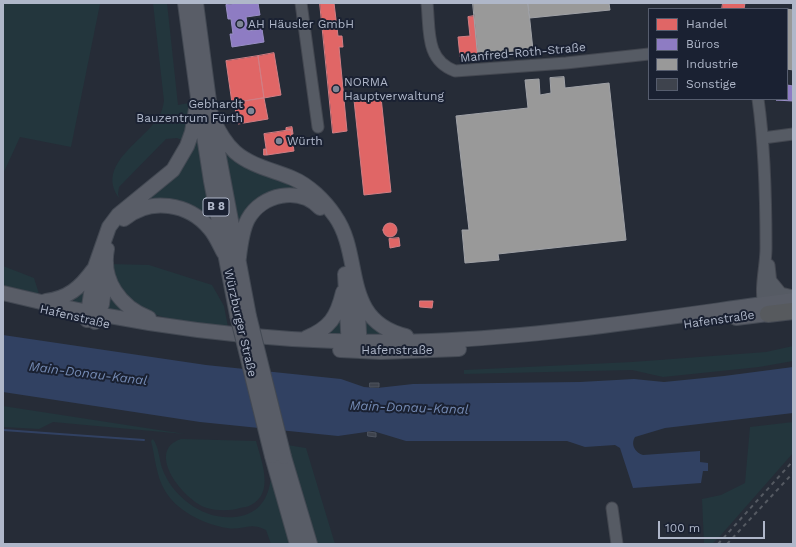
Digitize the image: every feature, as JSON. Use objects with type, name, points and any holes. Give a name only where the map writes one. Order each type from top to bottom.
[{"type":"highway","name":"Hafenstraße","points":[[767,307],[793,311]]},
{"type":"main road","name":"B 8","points":[[185,3],[198,98]]},
{"type":"main road","name":"B 8","points":[[196,3],[211,116]]},
{"type":"main road","name":"Würzburger Straße","points":[[198,98],[224,254],[243,316],[278,456],[297,544]]},
{"type":"main road","points":[[92,317],[106,234],[118,215],[173,170],[181,158],[192,132],[198,98]]},
{"type":"main road","name":"Würzburger Straße","points":[[211,116],[238,265],[243,316]]},
{"type":"main road","points":[[211,116],[228,145],[235,152],[257,165],[294,179],[312,191],[330,208],[338,221],[346,241],[357,293],[355,346]]},
{"type":"main road","points":[[238,265],[243,231],[248,219],[256,208],[265,201],[278,196],[296,196],[304,197],[318,205],[333,224],[344,256],[355,346]]},
{"type":"main road","points":[[41,302],[57,300],[69,295],[101,270],[105,260],[107,246],[119,223],[128,216],[149,206],[165,205],[178,207],[196,215],[210,229],[224,254]]},
{"type":"main road","points":[[101,270],[125,304],[147,318],[176,327]]},
{"type":"main road","points":[[304,339],[327,326],[336,316],[346,282]]},
{"type":"main road","name":"Hafenstraße","points":[[3,293],[41,302],[92,317],[247,335],[304,339],[355,346],[489,338],[767,307]]},
{"type":"main road","points":[[357,293],[373,318],[385,329],[397,334],[430,341]]},
{"type":"main road","name":"Hafenstraße","points":[[3,300],[92,317],[172,335],[251,344],[355,346],[427,351],[585,338],[767,307],[793,300]]},
{"type":"main road","name":"Würzburger Straße","points":[[278,456],[310,544]]},
{"type":"street","points":[[301,3],[318,127]]},
{"type":"street","name":"Manfred-Roth-Straße","points":[[427,3],[432,46],[436,58],[442,66],[455,71],[566,63],[648,54]]},
{"type":"street","points":[[758,100],[763,138],[766,249],[762,292],[767,307]]},
{"type":"street","points":[[763,138],[793,134]]},
{"type":"street","points":[[766,249],[772,282],[767,307]]},
{"type":"street","points":[[772,282],[781,293],[793,296]]},
{"type":"street","points":[[612,508],[617,544]]},
{"type":"shaded area","points":[[3,3],[100,4],[71,147],[20,137],[3,174]]},
{"type":"shaded area","points":[[153,3],[167,3],[178,105],[189,103],[189,113],[184,141],[177,138],[166,139],[119,187],[119,198],[113,186],[113,174],[117,164],[159,116],[164,101]]},
{"type":"shaded area","points":[[195,138],[199,142],[213,221],[147,200]]},
{"type":"shaded area","points":[[223,150],[298,188],[298,190],[237,223]]},
{"type":"shaded area","points":[[110,264],[149,265],[212,285],[224,306],[228,327],[171,319],[143,310],[122,293]]},
{"type":"shaded area","points":[[3,266],[34,278],[39,294],[3,285]]},
{"type":"shaded area","points":[[86,286],[85,305],[76,307],[72,296]]},
{"type":"shaded area","points":[[105,291],[133,314],[107,313]]},
{"type":"shaded area","points":[[362,311],[387,335],[365,335]]},
{"type":"shaded area","points":[[341,312],[343,335],[324,335]]},
{"type":"shaded area","points":[[793,346],[793,361],[759,367],[663,377],[632,370],[464,374],[464,370],[632,362],[766,352]]},
{"type":"shaded area","points":[[3,406],[185,434],[53,422],[39,429],[3,427]]},
{"type":"shaded area","points":[[793,422],[793,453],[721,535],[712,544],[704,544],[702,499],[721,495],[745,483],[750,427]]},
{"type":"shaded area","points":[[153,439],[158,449],[162,468],[175,491],[195,508],[219,517],[245,515],[256,509],[261,505],[267,495],[271,477],[292,544],[271,544],[266,530],[260,527],[250,526],[233,529],[227,528],[199,519],[182,510],[169,497],[161,484],[151,441]]},
{"type":"shaded area","points":[[181,439],[256,441],[263,466],[264,476],[263,493],[258,500],[247,507],[232,510],[211,509],[198,504],[179,486],[167,464],[166,454],[171,445]]},
{"type":"shaded area","points":[[287,445],[306,448],[335,544],[315,544]]},
{"type":"water","name":"Main-Donau-Kanal","points":[[3,335],[206,365],[341,379],[364,387],[377,388],[413,384],[580,382],[634,379],[664,382],[793,367],[793,413],[665,428],[635,437],[633,446],[643,455],[700,451],[700,462],[708,463],[708,471],[703,471],[701,483],[633,488],[620,448],[615,445],[585,447],[567,441],[406,441],[373,431],[338,436],[200,422],[3,392]]},
{"type":"building: Handel","name":"NORMA Hauptverwaltung","points":[[320,3],[334,3],[338,36],[342,36],[343,47],[339,47],[347,131],[333,133]]},
{"type":"building: Handel","points":[[723,3],[745,3],[744,8],[722,8]]},
{"type":"building: Handel","points":[[474,16],[478,55],[460,57],[458,37],[470,36],[468,17]]},
{"type":"building: Handel","points":[[274,53],[281,95],[264,98],[258,56]]},
{"type":"building: Handel","points":[[258,56],[264,98],[232,103],[226,61]]},
{"type":"building: Handel","points":[[381,97],[391,192],[364,195],[354,100]]},
{"type":"building: Handel","name":"Gebhardt Bauzentrum Fürth","points":[[264,98],[268,119],[238,124],[234,103]]},
{"type":"building: Handel","points":[[292,127],[293,134],[291,130],[286,130],[286,128]]},
{"type":"building: Handel","name":"Würth","points":[[291,130],[294,151],[267,155],[264,134]]},
{"type":"building: Handel","points":[[264,149],[266,149],[267,155],[264,155]]},
{"type":"building: Handel","points":[[387,223],[393,223],[397,227],[397,233],[393,237],[387,237],[383,233],[383,227]]},
{"type":"building: Handel","points":[[399,238],[400,246],[390,248],[389,239]]},
{"type":"building: Handel","points":[[420,301],[433,301],[432,308],[420,307]]},
{"type":"building: Büros","name":"AH Häusler GmbH","points":[[258,3],[260,15],[246,17],[248,31],[262,29],[264,42],[232,47],[230,34],[233,34],[231,19],[228,19],[226,5]]},
{"type":"building: Büros","points":[[788,85],[793,86],[793,101],[776,100],[788,100]]},
{"type":"building: Industrie","points":[[473,3],[528,3],[533,50],[478,55]]},
{"type":"building: Industrie","points":[[528,3],[609,3],[610,10],[530,18]]},
{"type":"building: Industrie","points":[[788,9],[793,10],[793,70],[788,69]]},
{"type":"building: Industrie","points":[[564,77],[565,88],[609,83],[626,240],[498,254],[499,260],[465,263],[462,230],[469,230],[456,116],[528,108],[525,80],[539,79],[540,95],[551,93],[550,78]]},
{"type":"building: Sonstige","points":[[370,383],[379,383],[379,387],[370,387]]},
{"type":"building: Sonstige","points":[[368,432],[376,433],[376,437],[368,436]]},
{"type":"waterway","points":[[3,430],[144,440]]},
{"type":"railway","points":[[718,544],[793,461]]},
{"type":"railway","points":[[727,544],[793,473]]},
{"type":"place","name":"AH Häusler GmbH","points":[[240,24]]},
{"type":"place","name":"NORMA Hauptverwaltung","points":[[336,89]]},
{"type":"place","name":"Gebhardt Bauzentrum Fürth","points":[[251,111]]},
{"type":"place","name":"Würth","points":[[279,141]]}]
